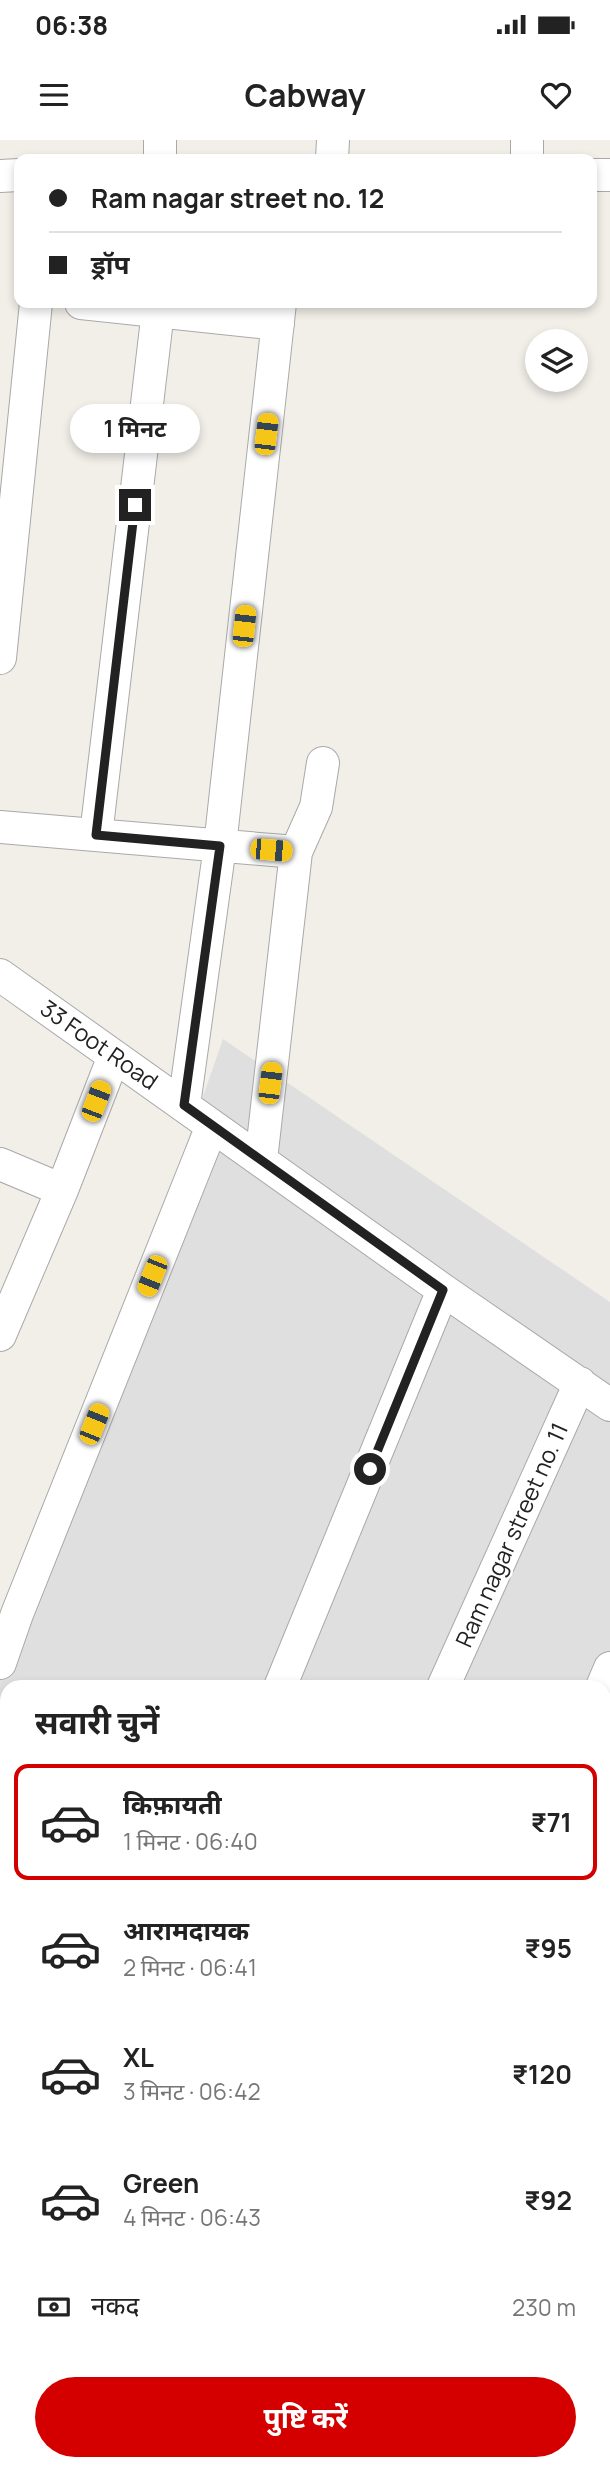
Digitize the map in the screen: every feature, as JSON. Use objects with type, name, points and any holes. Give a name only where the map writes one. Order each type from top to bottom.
[{"type":"street","points":[[0,658],[35,308]]},
{"type":"street","points":[[129,308],[279,314],[220,846],[184,1105]]},
{"type":"street","points":[[96,835],[158,311]]},
{"type":"street","points":[[261,1160],[296,852],[316,807],[323,763]]},
{"type":"street","points":[[0,827],[296,852]]},
{"type":"street","name":"33 Foot Road","points":[[0,975],[443,1290],[610,1405]]},
{"type":"street","points":[[0,1335],[62,1190],[114,1056]]},
{"type":"street","points":[[0,1663],[17,1614],[212,1126]]},
{"type":"street","points":[[0,1164],[62,1190]]},
{"type":"street","points":[[283,1680],[443,1290]]},
{"type":"street","name":"Ram nagar street no. 11","points":[[446,1680],[580,1383]]},
{"type":"shaded area","points":[[223,1039],[610,1302],[610,1680],[0,1680]]},
{"type":"route","points":[[135,505],[96,835],[220,846],[184,1105],[443,1290],[370,1469]]}]
